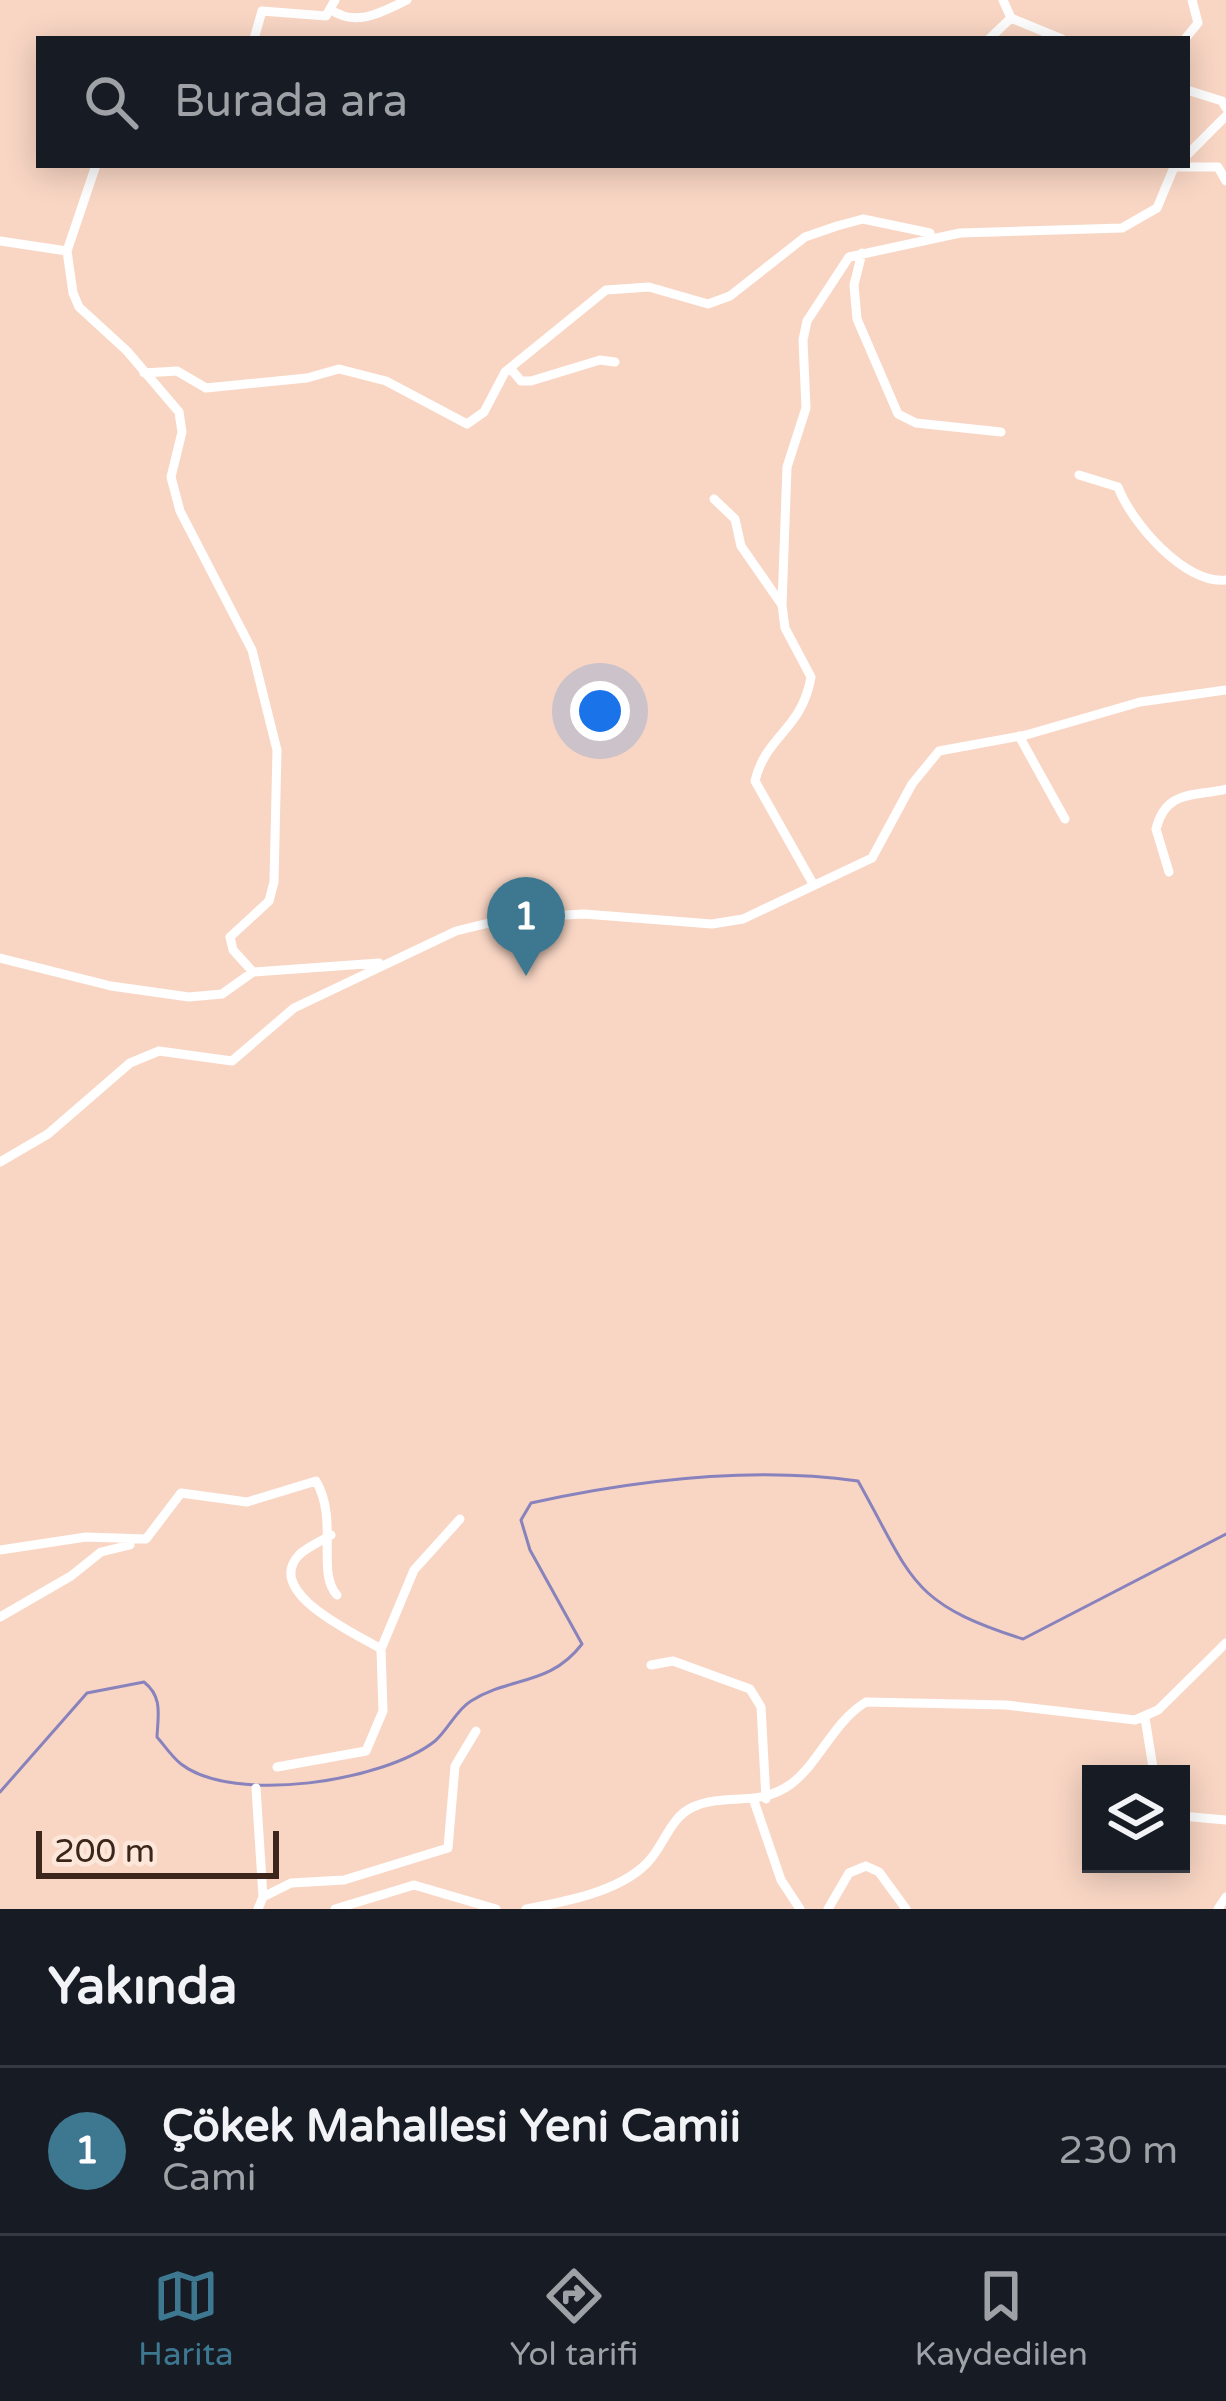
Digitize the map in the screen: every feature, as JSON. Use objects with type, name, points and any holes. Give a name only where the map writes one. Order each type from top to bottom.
[{"type":"street","points":[[255,36],[262,11],[326,16],[333,5],[347,21],[406,0]]},
{"type":"street","points":[[1003,0],[1011,18],[1055,36]]},
{"type":"street","points":[[1187,36],[1198,23],[1192,0]]},
{"type":"street","points":[[991,36],[1011,18]]},
{"type":"street","points":[[1190,91],[1225,107],[1190,150]]},
{"type":"street","points":[[1190,166],[1218,166],[1226,181]]},
{"type":"street","points":[[95,168],[67,251],[79,307],[179,412],[182,432],[171,477],[180,512],[252,650],[277,750],[269,902],[230,937],[233,950],[253,972]]},
{"type":"street","points":[[144,373],[177,371],[206,388],[339,369],[386,381],[467,424],[484,412],[510,368],[606,290],[650,287],[690,303],[708,304],[730,296],[805,238],[863,219],[900,231],[959,234],[1122,228],[1157,208],[1173,168]]},
{"type":"street","points":[[812,882],[755,781],[761,755],[795,724],[811,677],[785,628],[782,605],[787,467],[806,408],[802,340],[807,321],[849,257],[959,234]]},
{"type":"street","points":[[0,241],[67,251]]},
{"type":"street","points":[[862,252],[854,285],[856,320],[898,414],[916,423],[1000,432]]},
{"type":"street","points":[[510,368],[521,381],[531,381],[600,360],[615,362]]},
{"type":"street","points":[[1079,475],[1118,488],[1130,518],[1196,574],[1210,581],[1226,580]]},
{"type":"street","points":[[714,499],[735,519],[741,545],[782,605]]},
{"type":"street","points":[[0,1162],[48,1134],[130,1063],[160,1052],[232,1061],[294,1008],[457,931],[509,918],[584,914],[712,925],[743,920],[812,882],[872,858],[912,784],[939,752],[1019,736],[1140,702],[1226,690]]},
{"type":"street","points":[[1019,736],[1065,819]]},
{"type":"street","points":[[1169,872],[1156,829],[1167,803],[1185,794],[1226,790]]},
{"type":"street","points":[[0,958],[111,986],[189,997],[222,994],[253,972],[386,963]]},
{"type":"street","points":[[0,1617],[71,1576],[100,1552],[154,1532],[181,1493],[247,1502],[316,1481],[325,1497],[332,1535],[326,1570],[337,1595]]},
{"type":"street","points":[[277,1767],[366,1751],[383,1711],[381,1649],[414,1570],[460,1519]]},
{"type":"street","points":[[332,1535],[298,1555],[291,1571],[295,1589],[312,1608],[381,1649]]},
{"type":"street","points":[[0,1550],[86,1537],[134,1542]]},
{"type":"street","points":[[526,1909],[621,1882],[645,1866],[679,1816],[696,1805],[766,1799],[795,1781],[850,1712],[866,1702],[1006,1705],[1118,1720],[1145,1718],[1226,1643]]},
{"type":"street","points":[[651,1665],[673,1661],[750,1689],[761,1707],[766,1799]]},
{"type":"street","points":[[1145,1718],[1153,1765]]},
{"type":"street","points":[[263,1897],[291,1883],[344,1880],[448,1848],[455,1766],[476,1731]]},
{"type":"street","points":[[256,1788],[263,1897],[258,1909]]},
{"type":"street","points":[[754,1802],[781,1880],[800,1909]]},
{"type":"street","points":[[1190,1817],[1226,1820]]},
{"type":"street","points":[[828,1909],[849,1873],[866,1866],[879,1871],[906,1909]]},
{"type":"street","points":[[335,1909],[414,1885],[496,1909]]},
{"type":"street","points":[[1218,1909],[1226,1897]]},
{"type":"waterway","points":[[0,1792],[87,1693],[144,1682],[157,1700],[157,1737],[181,1764],[205,1776],[236,1783],[309,1783],[347,1777],[412,1755],[435,1741],[471,1701],[557,1667],[582,1644],[530,1550],[521,1520],[531,1503],[611,1488],[735,1475],[858,1481],[918,1583],[957,1613],[1023,1639],[1226,1534]]},
{"type":"place","name":"Çökek Mahallesi Yeni Camii","points":[[526,976]]}]
